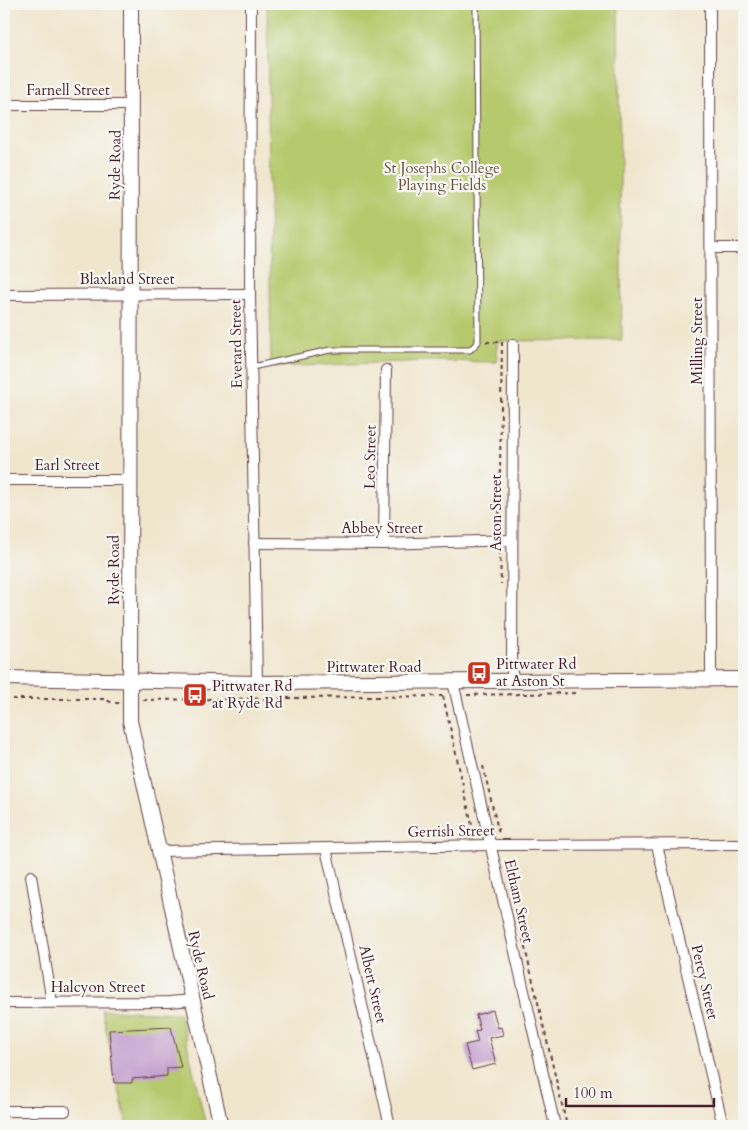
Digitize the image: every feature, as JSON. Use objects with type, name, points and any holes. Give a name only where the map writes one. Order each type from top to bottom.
[{"type":"main road","name":"Ryde Road","points":[[131,4],[130,721],[221,1126]]},
{"type":"main road","name":"Pittwater Road","points":[[4,678],[256,684],[744,679]]},
{"type":"street","name":"Everard Street","points":[[251,4],[250,294],[256,684]]},
{"type":"street","name":"Milling Street","points":[[710,4],[712,248],[711,679]]},
{"type":"street","name":"Farnell Street","points":[[4,105],[132,106]]},
{"type":"street","points":[[712,248],[744,248]]},
{"type":"street","name":"Blaxland Street","points":[[4,295],[250,294]]},
{"type":"street","name":"Aston Street","points":[[512,344],[512,682]]},
{"type":"street","name":"Leo Street","points":[[384,544],[386,370]]},
{"type":"street","name":"Earl Street","points":[[4,480],[131,480]]},
{"type":"street","name":"Abbey Street","points":[[254,543],[384,544],[511,540]]},
{"type":"street","name":"Eltham Street","points":[[453,682],[555,1126]]},
{"type":"street","name":"Gerrish Street","points":[[159,851],[490,845],[744,844]]},
{"type":"street","name":"Percy Street","points":[[658,845],[723,1126]]},
{"type":"street","name":"Albert Street","points":[[326,849],[390,1126]]},
{"type":"street","points":[[31,876],[52,1002]]},
{"type":"street","name":"Halcyon Street","points":[[4,1003],[169,1002],[192,1000]]},
{"type":"street","points":[[4,1111],[65,1111]]},
{"type":"lane","points":[[251,367],[330,350],[470,350],[478,342],[476,4]]},
{"type":"path","points":[[478,342],[502,342],[499,541],[502,592]]},
{"type":"path","points":[[143,699],[444,696],[474,834]]},
{"type":"path","points":[[4,699],[104,699],[113,703]]},
{"type":"path","name":"Eltham Street","points":[[483,762],[501,845]]},
{"type":"path","name":"Eltham Street","points":[[522,932],[567,1126]]},
{"type":"green space","name":"St Josephs College Playing Fields","points":[[267,4],[618,4],[622,340],[497,341],[497,362],[430,361],[271,367]]},
{"type":"green space","points":[[102,1010],[180,1013],[206,1126],[127,1126]]},
{"type":"building","points":[[493,1010],[498,1028],[501,1027],[503,1035],[489,1038],[496,1064],[472,1070],[465,1045],[478,1042],[475,1031],[480,1030],[476,1015]]},
{"type":"building","points":[[171,1027],[181,1067],[167,1068],[167,1076],[132,1079],[132,1083],[114,1083],[109,1030]]},
{"type":"place","name":"Pittwater Rd at Aston St","points":[[479,673]]},
{"type":"place","name":"Pittwater Rd at Ryde Rd","points":[[195,695]]}]
